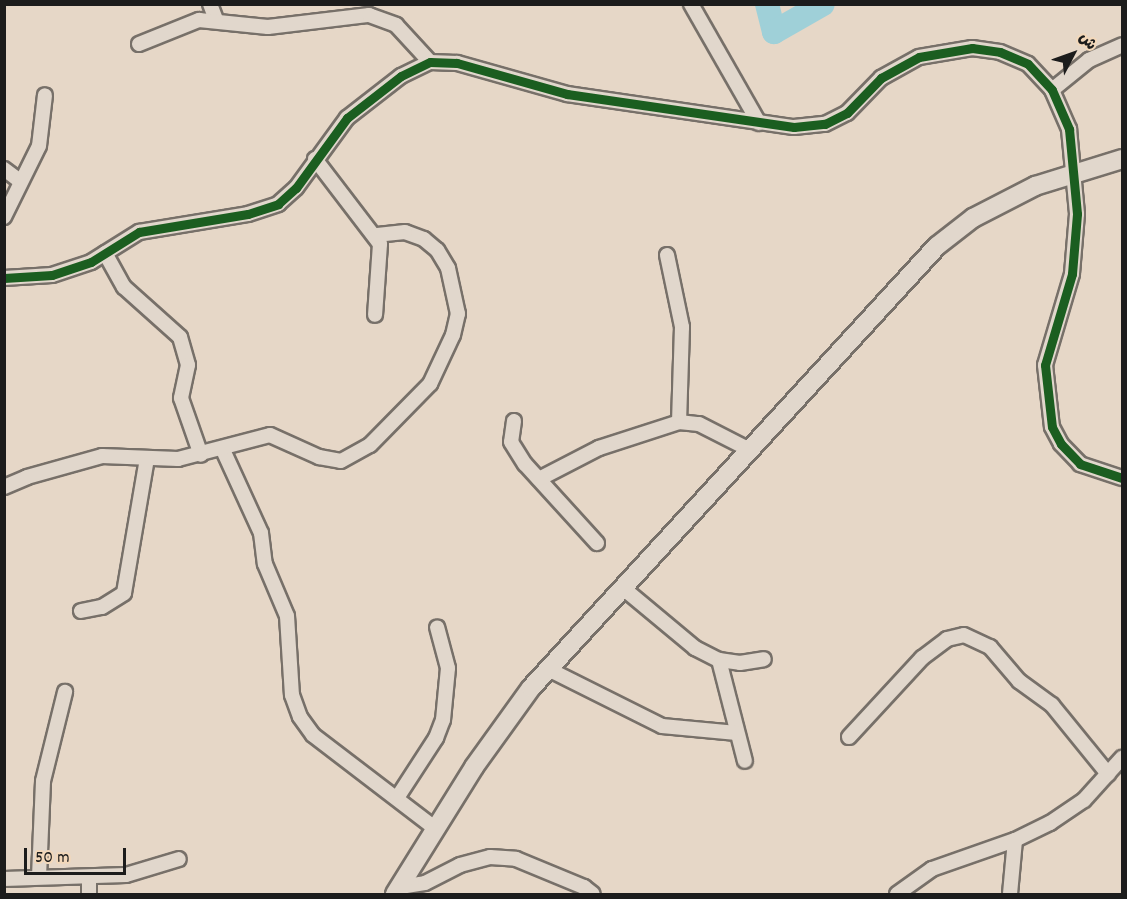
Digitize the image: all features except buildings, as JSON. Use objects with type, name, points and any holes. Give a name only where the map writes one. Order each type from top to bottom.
[{"type":"main road","points":[[397,891],[474,767],[548,669],[937,246],[973,218],[1035,186],[1122,159]]},
{"type":"street","points":[[210,4],[216,20]]},
{"type":"street","points":[[691,4],[759,123]]},
{"type":"street","points":[[139,44],[200,20],[268,27],[368,10],[396,25],[430,62]]},
{"type":"street","points":[[1052,90],[1089,60],[1122,45]]},
{"type":"street","points":[[4,279],[52,275],[91,262],[139,232],[248,214],[278,204],[296,188],[347,118],[401,76],[430,62],[458,63],[567,94],[759,123],[825,124],[847,113],[881,78],[919,57],[972,48],[1000,52],[1028,64],[1052,90],[1070,129],[1077,214],[1072,274],[1045,365],[1047,402],[1060,444],[1080,464],[1122,478]]},
{"type":"street","points":[[4,217],[39,146],[45,95]]},
{"type":"street","points":[[315,159],[375,235],[381,254],[375,315]]},
{"type":"street","points":[[4,169],[21,182]]},
{"type":"street","points":[[4,487],[27,477],[102,456],[123,454],[147,459],[201,455],[223,450],[252,437],[270,435],[319,457],[341,460],[370,445],[430,384],[453,335],[458,314],[448,268],[424,239],[405,232],[375,235]]},
{"type":"street","points":[[105,253],[124,287],[180,337],[188,365],[181,398],[201,455]]},
{"type":"street","points":[[667,255],[682,327],[679,422]]},
{"type":"street","points":[[514,421],[512,442],[538,479],[597,543]]},
{"type":"street","points":[[538,479],[599,448],[679,422],[699,424],[750,450]]},
{"type":"street","points":[[223,450],[261,533],[265,564],[287,616],[292,695],[300,717],[313,735],[436,829]]},
{"type":"street","points":[[81,610],[102,607],[124,592],[147,459]]},
{"type":"street","points":[[623,588],[694,648],[719,660],[740,663],[764,659]]},
{"type":"street","points":[[397,798],[436,738],[443,720],[448,668],[437,627]]},
{"type":"street","points":[[849,737],[922,658],[947,639],[964,634],[990,647],[1019,681],[1052,705],[1108,774]]},
{"type":"street","points":[[719,660],[745,761]]},
{"type":"street","points":[[548,669],[662,726],[737,733]]},
{"type":"street","points":[[39,877],[43,781],[65,692]]},
{"type":"street","points":[[897,894],[932,869],[1015,840],[1050,823],[1084,800],[1122,758]]},
{"type":"street","points":[[1010,894],[1015,840]]},
{"type":"street","points":[[397,891],[425,883],[459,865],[490,856],[516,859],[584,887],[593,894]]},
{"type":"street","points":[[4,879],[126,875],[179,859]]},
{"type":"street","points":[[89,878],[89,894]]},
{"type":"waterway","points":[[767,4],[774,32],[823,4]]},
{"type":"cycle path","points":[[4,278],[52,275],[91,262],[139,232],[248,214],[278,204],[296,188],[347,118],[401,76],[430,62],[457,63],[567,94],[794,127],[825,124],[847,113],[881,78],[919,57],[972,48],[1000,52],[1028,64],[1052,90],[1069,129],[1077,214],[1072,274],[1045,365],[1052,427],[1061,444],[1080,464],[1122,478]]}]
